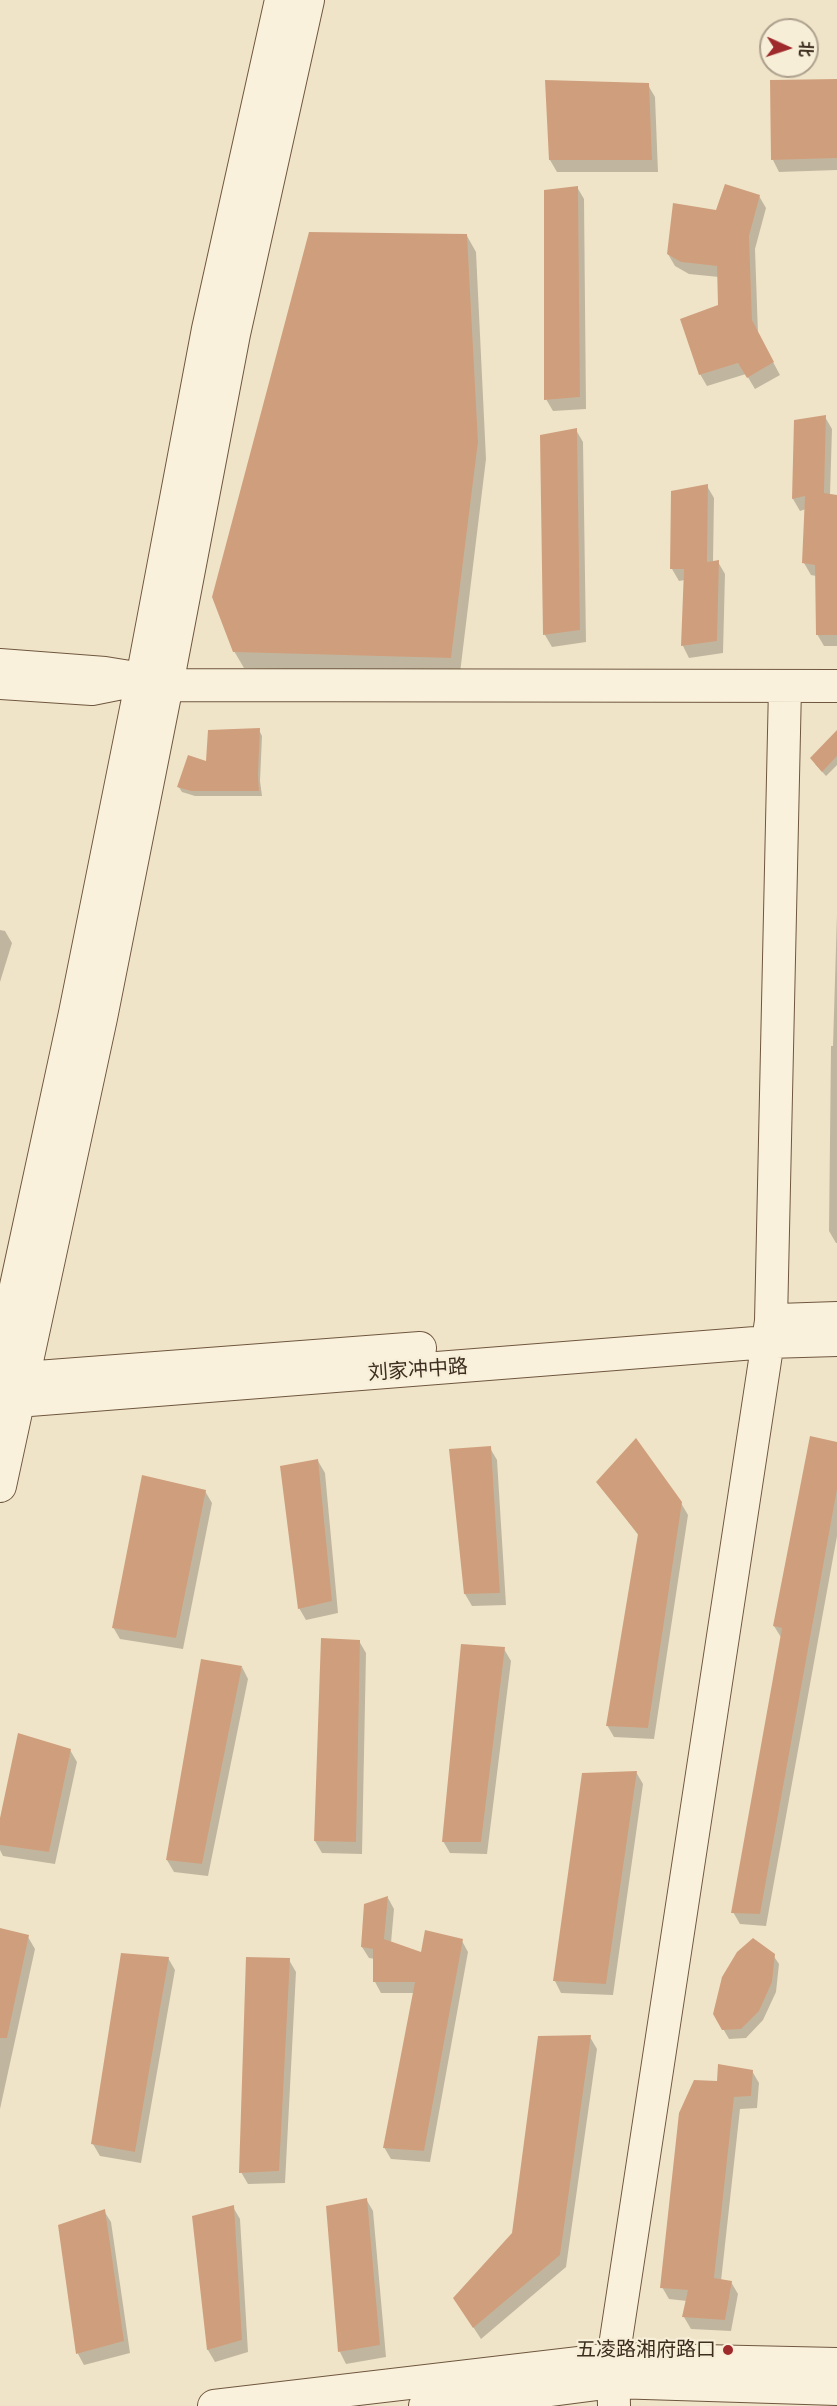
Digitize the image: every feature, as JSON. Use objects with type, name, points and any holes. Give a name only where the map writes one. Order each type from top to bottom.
[{"type":"street","points":[[155,682],[208,329],[281,0]]},
{"type":"street","points":[[0,1486],[8,1385],[75,1013],[155,682],[308,0]]},
{"type":"street","points":[[0,665],[105,673],[155,682]]},
{"type":"street","points":[[0,683],[92,689],[155,682],[837,686]]},
{"type":"street","points":[[613,2382],[769,1332],[785,687]]},
{"type":"street","name":"刘家冲中路","points":[[8,1385],[769,1332],[837,1318]]},
{"type":"street","name":"刘家冲中路","points":[[769,1332],[837,1340]]},
{"type":"street","points":[[213,2406],[613,2382],[837,2364]]},
{"type":"street","points":[[425,2406],[613,2382],[837,2389]]},
{"type":"building","points":[[837,79],[837,158],[771,160],[770,80]]},
{"type":"building","points":[[545,80],[649,83],[652,160],[549,160]]},
{"type":"building","points":[[725,184],[760,195],[749,236],[752,320],[774,362],[747,378],[738,363],[699,375],[680,319],[718,305],[717,266],[681,262],[667,254],[673,203],[716,210]]},
{"type":"building","points":[[578,186],[580,397],[544,400],[544,190]]},
{"type":"building","points":[[309,232],[467,234],[478,442],[451,658],[233,652],[212,597]]},
{"type":"building","points":[[826,415],[824,493],[837,495],[837,635],[816,635],[815,565],[802,563],[805,496],[792,499],[794,420]]},
{"type":"building","points":[[577,428],[580,630],[543,635],[540,435]]},
{"type":"building","points":[[708,484],[707,562],[719,560],[717,641],[681,646],[684,569],[670,569],[671,491]]},
{"type":"building","points":[[260,728],[259,791],[191,791],[177,787],[188,755],[206,761],[208,730]]},
{"type":"building","points":[[837,730],[837,756],[822,772],[810,758]]},
{"type":"building","points":[[810,1436],[837,1442],[837,1489],[760,1914],[731,1913],[782,1628],[773,1626]]},
{"type":"building","points":[[636,1438],[682,1502],[648,1728],[606,1726],[638,1534],[596,1482]]},
{"type":"building","points":[[491,1446],[500,1593],[464,1594],[449,1449]]},
{"type":"building","points":[[318,1459],[332,1601],[298,1609],[280,1466]]},
{"type":"building","points":[[142,1475],[206,1490],[176,1638],[112,1628]]},
{"type":"building","points":[[321,1638],[360,1640],[356,1842],[314,1841]]},
{"type":"building","points":[[461,1644],[505,1647],[481,1842],[442,1842]]},
{"type":"building","points":[[201,1659],[242,1666],[202,1864],[166,1860]]},
{"type":"building","points":[[18,1733],[71,1749],[49,1852],[0,1845],[0,1818]]},
{"type":"building","points":[[637,1771],[606,1984],[553,1981],[582,1773]]},
{"type":"building","points":[[388,1896],[384,1939],[421,1952],[425,1930],[463,1939],[424,2151],[383,2148],[415,1982],[373,1982],[373,1949],[361,1947],[364,1904]]},
{"type":"building","points":[[0,1928],[29,1935],[7,2038],[0,2038]]},
{"type":"building","points":[[753,1938],[775,1954],[772,1982],[759,2011],[741,2029],[722,2030],[713,2014],[722,1977],[737,1952]]},
{"type":"building","points":[[121,1953],[169,1957],[135,2152],[91,2144]]},
{"type":"building","points":[[246,1957],[290,1958],[279,2171],[239,2173]]},
{"type":"building","points":[[591,2035],[560,2255],[473,2328],[453,2298],[512,2233],[538,2036]]},
{"type":"building","points":[[718,2064],[753,2070],[751,2096],[734,2097],[714,2278],[732,2281],[725,2320],[682,2317],[688,2290],[660,2288],[679,2113],[694,2080],[717,2081]]},
{"type":"building","points":[[367,2198],[380,2345],[338,2352],[326,2206]]},
{"type":"building","points":[[234,2205],[242,2340],[207,2350],[192,2216]]},
{"type":"building","points":[[105,2209],[124,2341],[76,2354],[58,2225]]},
{"type":"place","name":"五凌路湘府路口","points":[[728,2350]]}]
